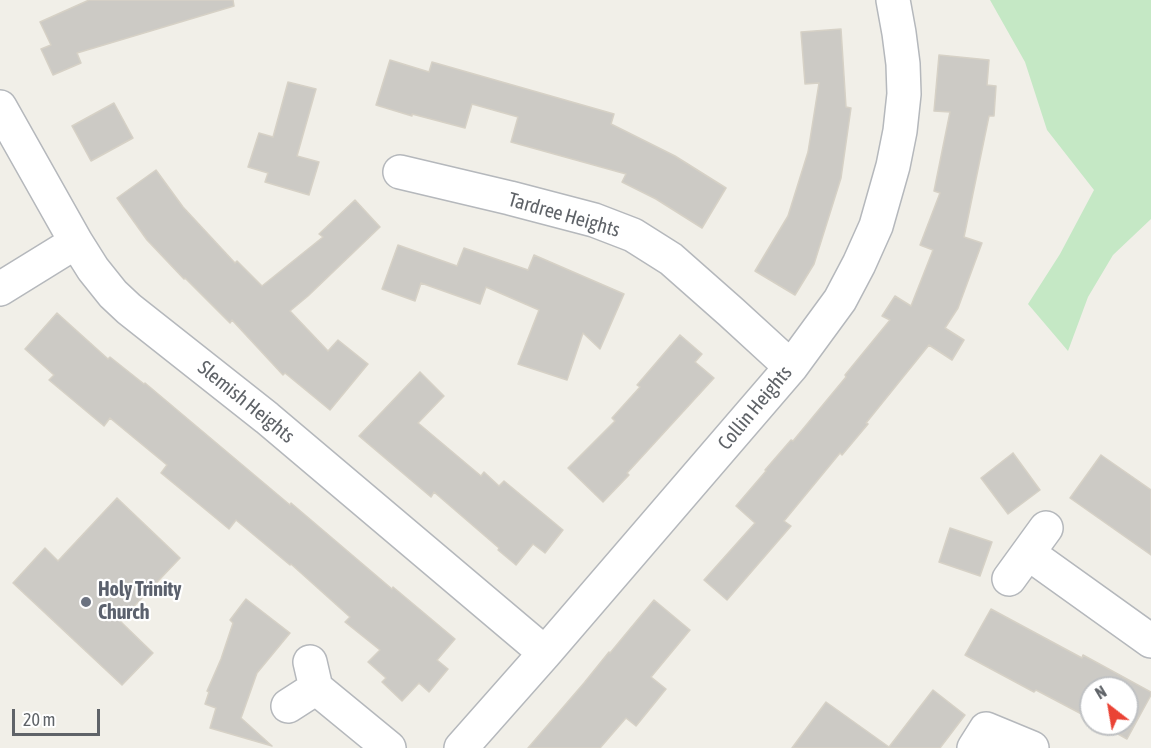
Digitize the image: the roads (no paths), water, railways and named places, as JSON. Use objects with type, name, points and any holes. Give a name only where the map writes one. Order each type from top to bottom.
[{"type":"street","name":"Collin Heights","points":[[460,748],[791,367],[840,300],[876,226],[886,196],[897,148],[904,94],[899,33],[893,0]]},
{"type":"street","name":"Slemish Heights","points":[[0,107],[76,242],[113,294],[267,418],[545,652]]},
{"type":"street","name":"Tardree Heights","points":[[400,172],[584,218],[633,235],[671,259],[791,367]]},
{"type":"street","points":[[0,290],[76,242]]},
{"type":"street","points":[[1009,579],[1037,541],[1151,641]]},
{"type":"street","points":[[288,706],[313,675],[389,748]]},
{"type":"street","points":[[974,748],[986,729],[1032,748]]},
{"type":"place","name":"Holy Trinity Church","points":[[86,602]]}]
